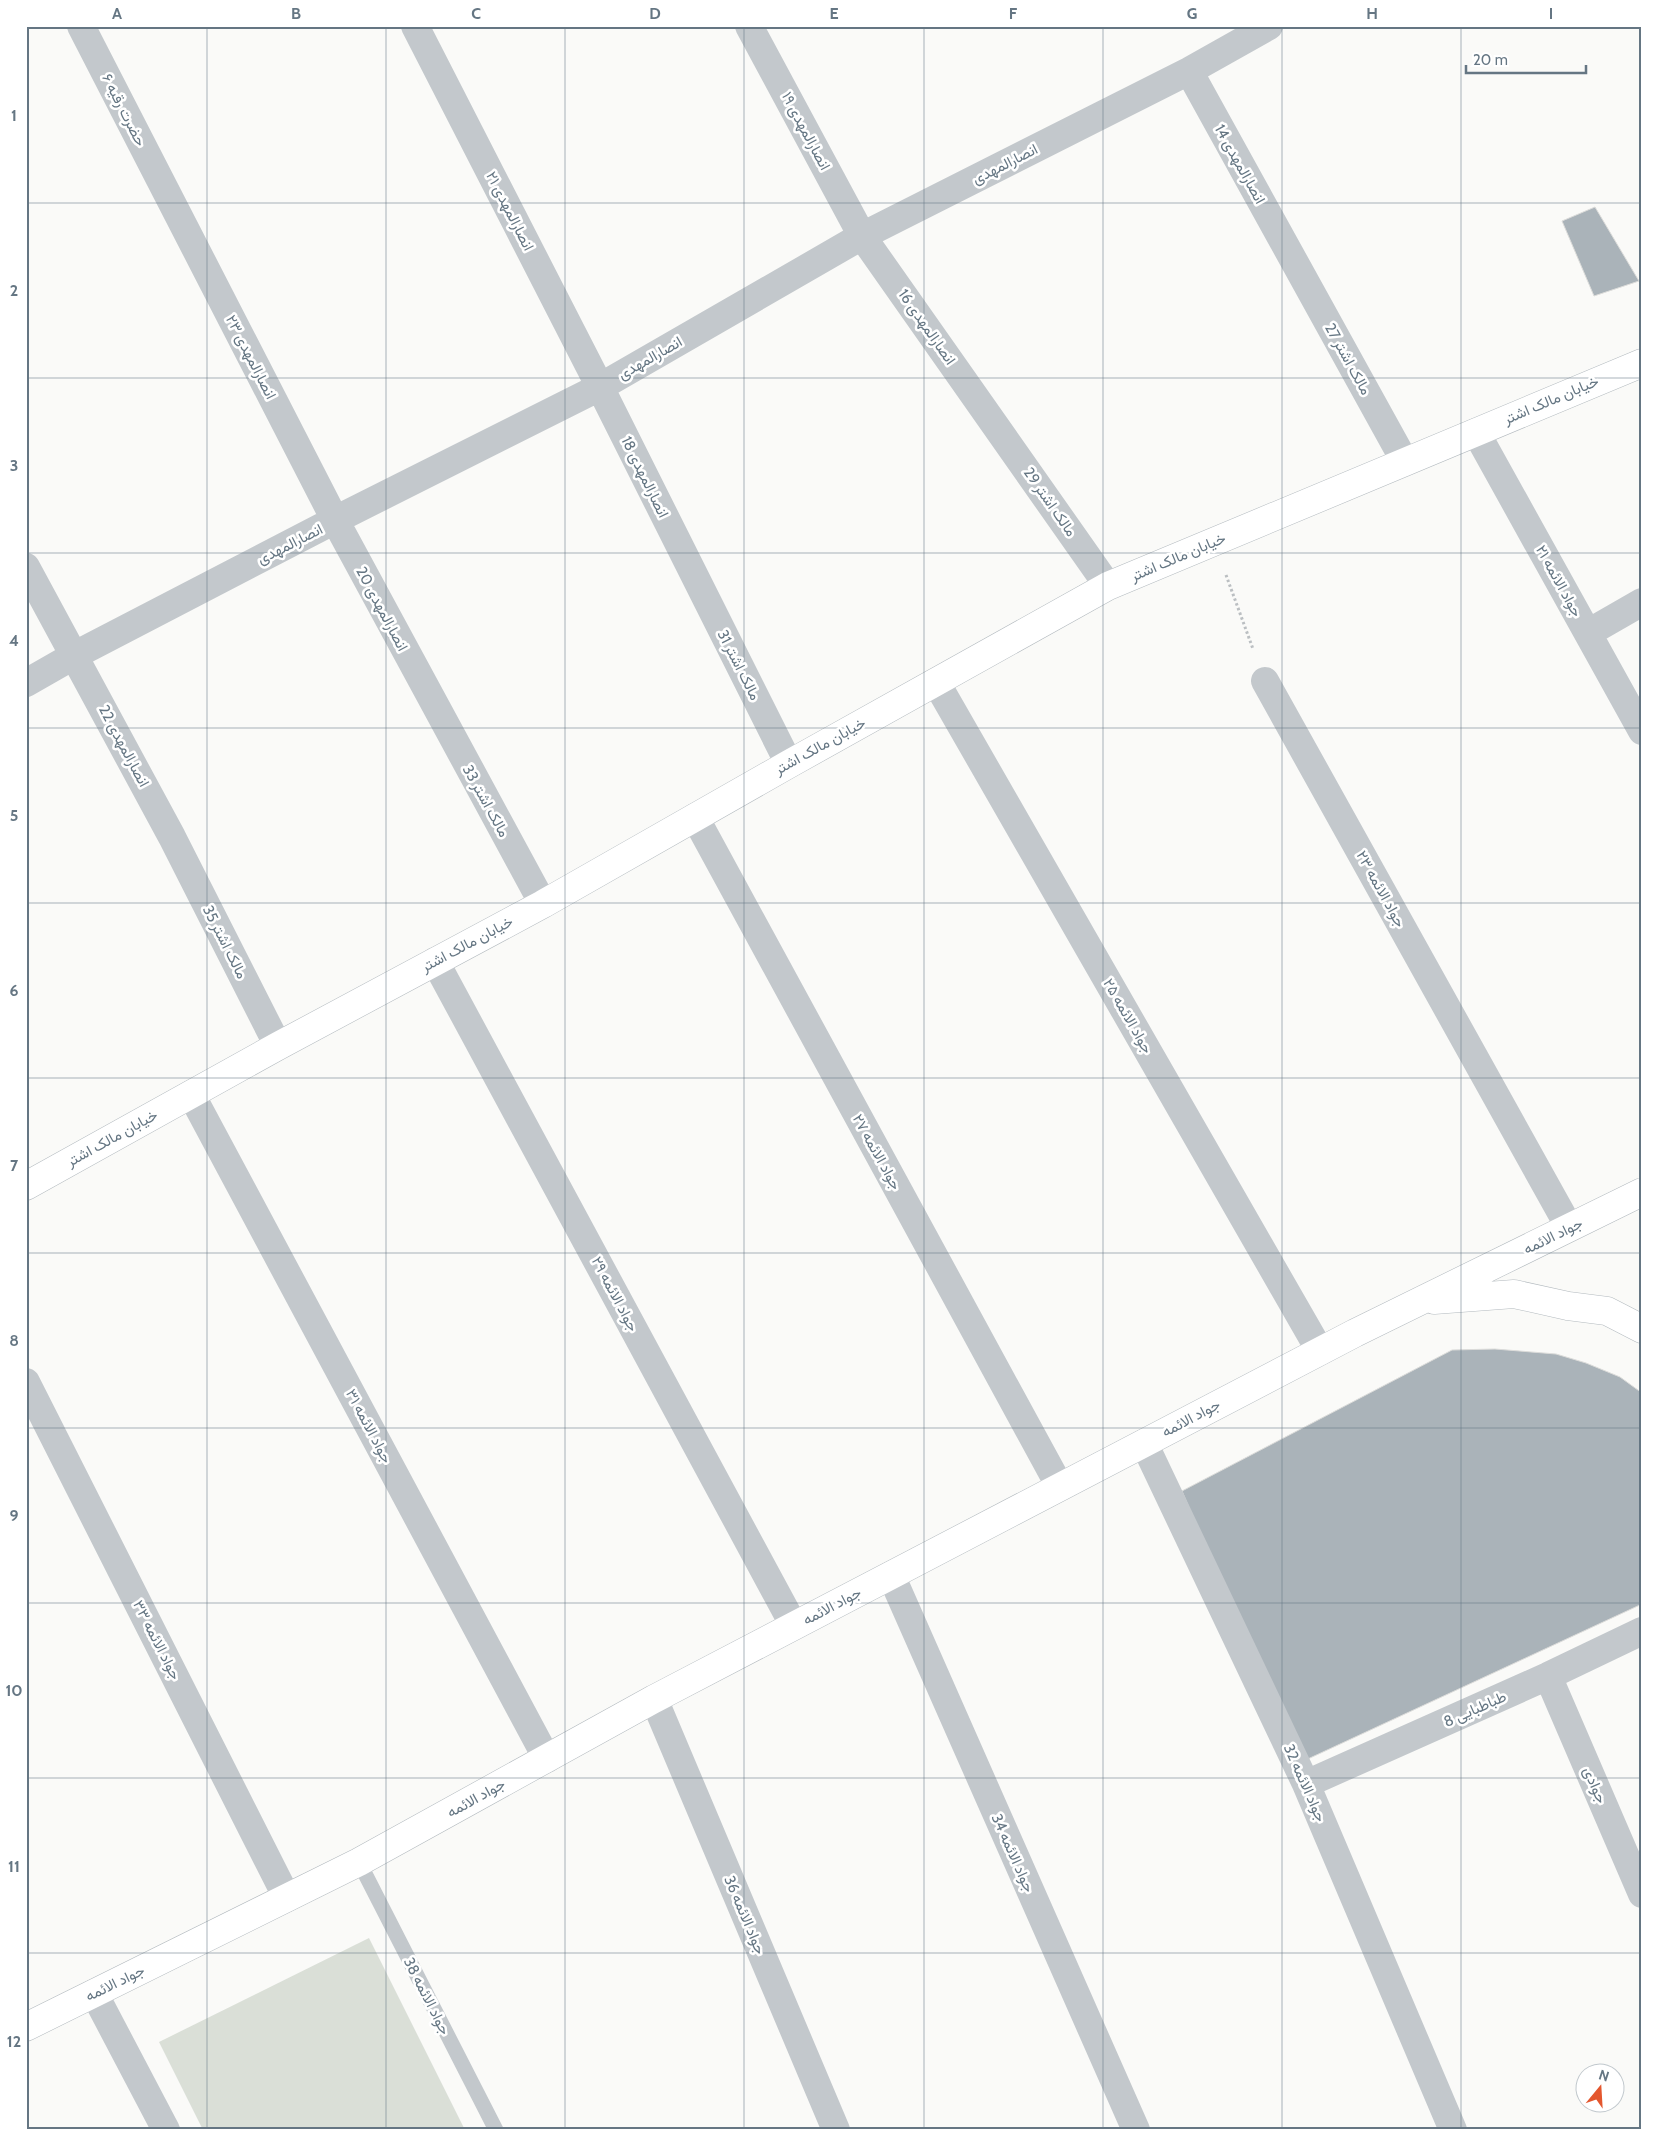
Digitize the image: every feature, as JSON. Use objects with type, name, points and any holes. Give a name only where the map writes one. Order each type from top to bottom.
[{"type":"street","name":"حضرت رقیه ۶","points":[[81,26],[166,194]]},
{"type":"street","name":"انصارالمهدی ۱۹","points":[[749,26],[862,236]]},
{"type":"street","name":"انصارالمهدی","points":[[26,683],[75,655],[335,520],[600,387],[862,236],[1189,71],[1269,26]]},
{"type":"street","name":"انصارالمهدی ۲۱","points":[[418,31],[600,387]]},
{"type":"street","name":"انصارالمهدی 14","points":[[1189,71],[1291,257]]},
{"type":"street","name":"انصارالمهدی ۲۳","points":[[166,194],[335,520]]},
{"type":"street","name":"انصارالمهدی 16","points":[[862,236],[992,419]]},
{"type":"street","name":"مالک اشتر 27","points":[[1291,257],[1405,462]]},
{"type":"street","name":"خیابان مالک اشتر","points":[[26,1186],[278,1046],[543,904],[1108,586],[1642,363]]},
{"type":"street","name":"انصارالمهدی 18","points":[[600,387],[689,566]]},
{"type":"street","name":"مالک اشتر 29","points":[[992,419],[1108,586]]},
{"type":"street","name":"جواد الائمه ۲۱","points":[[1476,432],[1642,731]]},
{"type":"street","name":"انصارالمهدی 20","points":[[335,520],[430,698]]},
{"type":"street","name":"مالک اشتر 31","points":[[689,566],[789,764]]},
{"type":"street","name":"انصارالمهدی 22","points":[[26,567],[172,838]]},
{"type":"street","points":[[1588,633],[1642,602]]},
{"type":"street","name":"جواد الائمه ۲۳","points":[[1265,681],[1570,1227]]},
{"type":"street","name":"جواد الائمه ۲۵","points":[[936,682],[1320,1351]]},
{"type":"street","name":"مالک اشتر 33","points":[[430,698],[543,904]]},
{"type":"street","name":"جواد الائمه ۲۷","points":[[695,817],[1060,1487]]},
{"type":"street","name":"مالک اشتر 35","points":[[172,838],[278,1046]]},
{"type":"street","name":"جواد الائمه ۲۹","points":[[435,961],[794,1626]]},
{"type":"street","name":"جواد الائمه ۳۱","points":[[191,1094],[547,1759]]},
{"type":"street","name":"جواد الائمه","points":[[26,2026],[359,1862],[654,1700],[1320,1351],[1642,1192]]},
{"type":"street","points":[[1418,1302],[1514,1294],[1568,1306],[1607,1311],[1642,1329]]},
{"type":"street","name":"جواد الائمه ۳۳","points":[[26,1382],[287,1898]]},
{"type":"street","name":"جواد الائمه 32","points":[[1144,1443],[1306,1784],[1453,2130]]},
{"type":"street","name":"جواد الائمه 34","points":[[891,1576],[1136,2130]]},
{"type":"street","name":"طباطبایی 8","points":[[1306,1784],[1548,1676],[1642,1631]]},
{"type":"street","name":"جوادی","points":[[1548,1676],[1642,1894]]},
{"type":"street","name":"جواد الائمه 36","points":[[654,1700],[836,2130]]},
{"type":"street","points":[[94,1993],[166,2130]]},
{"type":"lane","name":"جواد الائمه 38","points":[[359,1862],[496,2130]]},
{"type":"path","points":[[1213,542],[1265,681]]},
{"type":"shaded area","points":[[369,1938],[465,2130],[203,2130],[159,2042]]},
{"type":"building","points":[[1595,207],[1639,281],[1594,296],[1562,221]]},
{"type":"building","points":[[1495,1349],[1556,1354],[1586,1363],[1620,1377],[1642,1393],[1642,1604],[1297,1764],[1182,1491],[1452,1350]]}]
